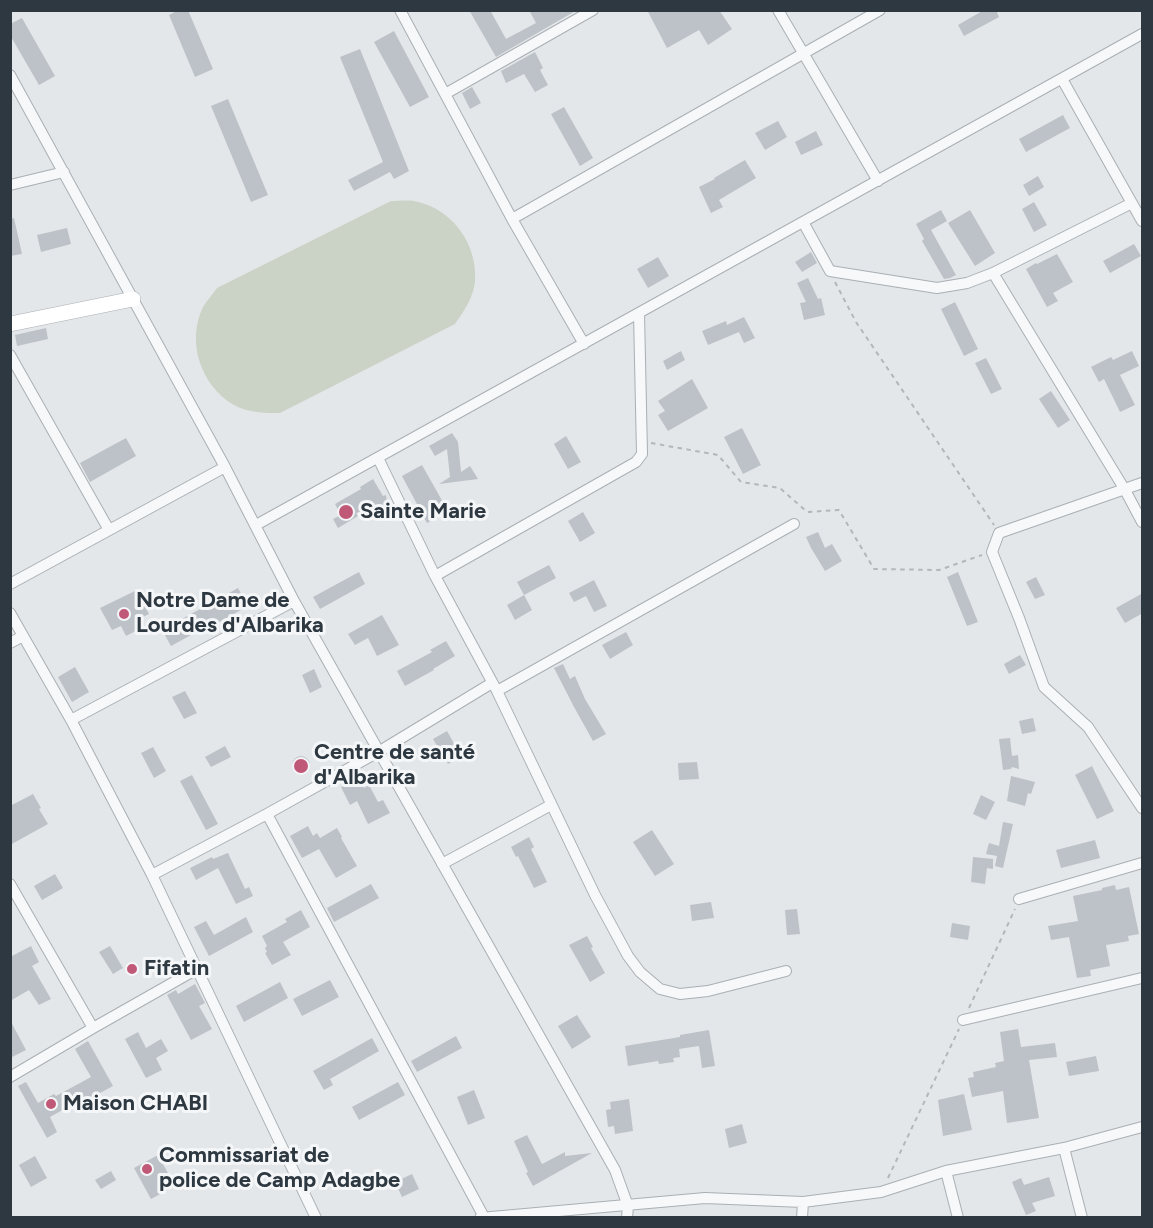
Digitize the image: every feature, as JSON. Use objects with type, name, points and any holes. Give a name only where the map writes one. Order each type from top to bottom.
[{"type":"street","points":[[400,10],[512,219],[584,344]]},
{"type":"street","points":[[445,94],[593,10]]},
{"type":"street","points":[[778,10],[878,181]]},
{"type":"street","points":[[512,219],[880,10]]},
{"type":"street","points":[[256,525],[1143,34]]},
{"type":"street","points":[[10,75],[225,467],[294,601],[615,1170],[628,1206],[627,1218]]},
{"type":"street","points":[[1062,79],[1143,221]]},
{"type":"street","points":[[10,185],[64,172]]},
{"type":"street","points":[[803,222],[830,271],[937,288],[967,283],[993,273],[1132,203]]},
{"type":"street","points":[[993,273],[1143,522]]},
{"type":"street","points":[[10,324],[133,299]]},
{"type":"street","points":[[435,576],[636,462],[642,454],[639,313]]},
{"type":"street","points":[[10,355],[109,530]]},
{"type":"street","points":[[378,458],[435,576],[494,687],[595,896],[628,956],[640,972],[660,989],[680,994],[708,990],[786,971]]},
{"type":"street","points":[[10,584],[225,467]]},
{"type":"street","points":[[1143,483],[999,533],[992,552],[1044,687],[1088,727],[1143,808]]},
{"type":"street","points":[[152,875],[794,524]]},
{"type":"street","points":[[71,720],[294,601]]},
{"type":"street","points":[[10,613],[71,720],[152,875],[316,1218]]},
{"type":"street","points":[[10,643],[23,636]]},
{"type":"street","points":[[442,864],[551,805]]},
{"type":"street","points":[[267,814],[482,1217],[705,1198],[803,1203],[881,1192],[946,1171],[1064,1148],[1143,1127]]},
{"type":"street","points":[[1019,899],[1143,863]]},
{"type":"street","points":[[10,884],[93,1028]]},
{"type":"street","points":[[10,1077],[197,969]]},
{"type":"street","points":[[963,1020],[1143,978]]},
{"type":"street","points":[[1064,1148],[1082,1218]]},
{"type":"street","points":[[946,1171],[958,1218]]},
{"type":"street","points":[[802,1218],[803,1203]]},
{"type":"path","points":[[830,271],[856,322],[999,533]]},
{"type":"path","points":[[642,441],[718,455],[741,482],[780,488],[807,512],[839,510],[874,569],[939,570],[992,552]]},
{"type":"path","points":[[881,1192],[1019,899]]},
{"type":"shaded area","points":[[391,201],[414,201],[440,211],[460,230],[467,242],[475,268],[475,282],[470,299],[455,324],[280,413],[245,410],[222,397],[205,375],[200,362],[196,334],[203,307],[217,288]]},
{"type":"building","points":[[179,10],[188,10],[213,69],[195,77],[169,15]]},
{"type":"building","points":[[469,10],[490,10],[506,39],[536,23],[529,10],[577,10],[496,57]]},
{"type":"building","points":[[647,10],[719,10],[732,29],[708,45],[699,30],[667,48]]},
{"type":"building","points":[[984,10],[996,10],[999,17],[964,36],[958,25]]},
{"type":"building","points":[[22,18],[55,76],[39,85],[10,35],[10,24]]},
{"type":"building","points":[[394,31],[429,97],[410,107],[374,42]]},
{"type":"building","points":[[360,49],[409,171],[394,179],[390,172],[354,191],[348,180],[383,162],[340,57]]},
{"type":"building","points":[[535,52],[543,68],[540,70],[548,85],[535,92],[524,74],[506,83],[501,71]]},
{"type":"building","points":[[472,87],[481,103],[470,109],[462,93]]},
{"type":"building","points":[[228,99],[268,195],[251,202],[211,106]]},
{"type":"building","points":[[564,107],[593,158],[580,166],[551,114]]},
{"type":"building","points":[[1063,115],[1070,128],[1026,152],[1019,139]]},
{"type":"building","points":[[778,121],[787,137],[765,150],[755,133]]},
{"type":"building","points":[[816,131],[823,145],[801,155],[795,142]]},
{"type":"building","points":[[745,160],[756,178],[719,200],[723,207],[711,213],[699,187]]},
{"type":"building","points":[[1038,176],[1044,187],[1029,196],[1023,185]]},
{"type":"building","points":[[1034,202],[1047,225],[1034,232],[1022,209]]},
{"type":"building","points":[[941,210],[947,221],[931,230],[956,275],[944,279],[922,241],[924,239],[916,224]]},
{"type":"building","points":[[970,210],[995,253],[975,266],[948,223]]},
{"type":"building","points":[[14,218],[22,254],[10,256],[10,219]]},
{"type":"building","points":[[67,228],[71,244],[41,252],[37,235]]},
{"type":"building","points":[[1134,244],[1141,256],[1110,273],[1103,261]]},
{"type":"building","points":[[811,252],[817,263],[802,272],[795,262]]},
{"type":"building","points":[[1057,254],[1073,282],[1053,293],[1058,301],[1047,307],[1026,269]]},
{"type":"building","points":[[658,257],[669,276],[648,288],[637,269]]},
{"type":"building","points":[[808,278],[818,299],[821,298],[825,315],[804,320],[800,303],[806,302],[797,283]]},
{"type":"building","points":[[955,302],[978,349],[964,356],[941,309]]},
{"type":"building","points":[[744,317],[755,338],[744,343],[739,332],[708,345],[702,331],[726,321],[727,325]]},
{"type":"building","points":[[46,328],[48,339],[17,346],[15,335]]},
{"type":"building","points":[[681,351],[685,360],[667,370],[663,361]]},
{"type":"building","points":[[1132,351],[1139,366],[1120,375],[1135,405],[1120,412],[1104,379],[1099,382],[1091,367],[1111,357],[1113,360]]},
{"type":"building","points":[[986,358],[1002,389],[991,394],[975,363]]},
{"type":"building","points":[[692,379],[708,408],[668,431],[658,415],[665,411],[658,401]]},
{"type":"building","points":[[1051,391],[1070,420],[1058,428],[1039,399]]},
{"type":"building","points":[[742,428],[761,465],[743,474],[724,437]]},
{"type":"building","points":[[452,433],[458,442],[461,472],[470,466],[478,479],[439,484],[450,477],[447,449],[435,456],[429,446]]},
{"type":"building","points":[[566,436],[581,462],[568,469],[554,444]]},
{"type":"building","points":[[126,438],[136,456],[90,482],[80,463]]},
{"type":"building","points":[[422,465],[448,511],[427,523],[402,476]]},
{"type":"building","points":[[373,479],[383,496],[386,495],[388,508],[356,513],[358,516],[338,528],[333,519],[341,515],[335,504]]},
{"type":"building","points":[[583,512],[595,533],[580,542],[568,521]]},
{"type":"building","points":[[818,532],[825,548],[832,544],[842,561],[825,571],[806,537]]},
{"type":"building","points":[[549,565],[556,578],[524,595],[517,582]]},
{"type":"building","points":[[359,572],[365,584],[320,609],[313,597]]},
{"type":"building","points":[[958,572],[978,622],[967,626],[947,577]]},
{"type":"building","points":[[1036,577],[1045,595],[1035,599],[1026,582]]},
{"type":"building","points":[[594,580],[607,606],[594,612],[586,596],[574,602],[569,593]]},
{"type":"building","points":[[238,588],[248,606],[171,646],[162,630]]},
{"type":"building","points":[[137,590],[149,614],[137,620],[141,628],[126,636],[121,626],[112,630],[100,608]]},
{"type":"building","points":[[1143,593],[1143,613],[1125,623],[1116,608]]},
{"type":"building","points":[[524,595],[532,610],[515,620],[507,605]]},
{"type":"building","points":[[382,615],[399,645],[377,656],[368,638],[355,645],[348,634]]},
{"type":"building","points":[[626,632],[633,645],[610,659],[602,645]]},
{"type":"building","points":[[446,641],[455,656],[405,686],[397,671],[432,652],[430,650]]},
{"type":"building","points":[[1020,655],[1026,665],[1009,674],[1004,664]]},
{"type":"building","points":[[563,664],[570,679],[575,676],[585,699],[606,734],[593,741],[554,668]]},
{"type":"building","points":[[75,667],[89,692],[72,702],[58,677]]},
{"type":"building","points":[[314,669],[322,687],[310,693],[302,675]]},
{"type":"building","points":[[185,691],[197,713],[184,719],[172,697]]},
{"type":"building","points":[[1033,718],[1036,731],[1022,734],[1019,721]]},
{"type":"building","points":[[447,731],[461,756],[448,764],[433,739]]},
{"type":"building","points":[[1010,738],[1012,756],[1018,755],[1019,769],[1012,767],[1003,770],[999,739]]},
{"type":"building","points":[[225,746],[231,757],[211,767],[205,757]]},
{"type":"building","points":[[153,747],[166,771],[154,778],[141,753]]},
{"type":"building","points":[[301,756],[307,759],[310,765],[307,771],[301,774],[295,771],[292,765],[295,759]]},
{"type":"building","points":[[697,762],[699,779],[679,780],[678,763]]},
{"type":"building","points":[[1092,766],[1114,811],[1097,819],[1075,775]]},
{"type":"building","points":[[192,775],[218,824],[206,830],[180,781]]},
{"type":"building","points":[[1011,776],[1035,782],[1031,794],[1028,793],[1025,806],[1007,801]]},
{"type":"building","points":[[360,778],[364,788],[369,785],[378,802],[383,800],[390,813],[368,824],[357,801],[350,805],[341,787]]},
{"type":"building","points":[[33,794],[48,824],[10,845],[10,806]]},
{"type":"building","points":[[981,795],[995,802],[986,820],[973,814]]},
{"type":"building","points":[[1003,822],[1013,824],[1003,868],[995,866],[997,856],[986,854],[989,843],[999,846]]},
{"type":"building","points":[[308,826],[313,836],[317,833],[320,838],[337,828],[357,866],[336,878],[319,849],[302,858],[290,836]]},
{"type":"building","points":[[652,830],[674,864],[655,876],[633,842]]},
{"type":"building","points":[[529,837],[534,847],[531,849],[547,882],[534,888],[511,847]]},
{"type":"building","points":[[1095,840],[1100,858],[1061,868],[1056,850]]},
{"type":"building","points":[[228,853],[245,889],[249,887],[253,896],[236,904],[218,868],[196,880],[190,868],[212,857],[213,859]]},
{"type":"building","points":[[973,857],[993,859],[993,869],[987,868],[985,884],[971,882]]},
{"type":"building","points":[[55,874],[63,888],[42,900],[34,886]]},
{"type":"building","points":[[371,884],[379,898],[334,922],[327,908]]},
{"type":"building","points":[[1115,885],[1116,890],[1129,887],[1139,934],[1128,936],[1129,941],[1106,945],[1110,966],[1090,970],[1091,976],[1077,978],[1069,937],[1051,940],[1048,926],[1078,921],[1073,896]]},
{"type":"building","points":[[711,902],[714,918],[692,921],[690,905]]},
{"type":"building","points":[[797,909],[800,934],[787,935],[785,910]]},
{"type":"building","points":[[301,910],[310,927],[283,942],[291,955],[272,965],[265,953],[267,946],[262,936],[287,922],[285,919]]},
{"type":"building","points":[[246,917],[253,932],[209,956],[194,927],[206,921],[214,935]]},
{"type":"building","points":[[952,923],[970,926],[968,940],[950,937]]},
{"type":"building","points":[[587,936],[605,973],[590,982],[569,945]]},
{"type":"building","points":[[31,946],[39,962],[32,966],[51,999],[39,1005],[29,990],[10,1001],[10,957]]},
{"type":"building","points":[[110,946],[123,968],[113,974],[99,952]]},
{"type":"building","points":[[330,980],[339,997],[302,1016],[293,999]]},
{"type":"building","points":[[280,982],[288,998],[244,1022],[236,1006]]},
{"type":"building","points":[[195,984],[205,1003],[199,1006],[212,1029],[191,1040],[167,995],[176,990],[178,994]]},
{"type":"building","points":[[577,1015],[591,1037],[572,1049],[558,1026]]},
{"type":"building","points":[[10,1020],[26,1050],[10,1058]]},
{"type":"building","points":[[1018,1029],[1021,1047],[1055,1043],[1057,1057],[1029,1060],[1039,1118],[1007,1123],[1003,1091],[972,1097],[968,1078],[974,1077],[973,1072],[996,1067],[995,1063],[1004,1061],[1000,1032]]},
{"type":"building","points":[[709,1030],[715,1066],[702,1068],[699,1046],[679,1049],[680,1057],[673,1058],[674,1062],[659,1064],[658,1061],[628,1066],[625,1046]]},
{"type":"building","points":[[138,1032],[146,1048],[161,1039],[168,1051],[156,1058],[162,1070],[146,1078],[125,1039]]},
{"type":"building","points":[[456,1036],[462,1048],[417,1072],[411,1061]]},
{"type":"building","points":[[372,1038],[379,1051],[330,1079],[333,1085],[324,1090],[313,1071]]},
{"type":"building","points":[[88,1041],[113,1086],[50,1117],[57,1132],[47,1138],[18,1086],[26,1082],[38,1103],[91,1077],[75,1049]]},
{"type":"building","points":[[1096,1056],[1099,1071],[1069,1076],[1066,1062]]},
{"type":"building","points":[[398,1082],[405,1095],[359,1120],[352,1107]]},
{"type":"building","points":[[474,1090],[485,1118],[468,1125],[457,1097]]},
{"type":"building","points":[[964,1094],[972,1130],[943,1136],[938,1100]]},
{"type":"building","points":[[629,1099],[633,1131],[615,1134],[614,1126],[608,1127],[606,1110],[611,1109],[610,1102]]},
{"type":"building","points":[[742,1124],[747,1143],[729,1148],[725,1129]]},
{"type":"building","points":[[527,1135],[542,1164],[565,1152],[565,1156],[592,1153],[533,1186],[514,1141]]},
{"type":"building","points":[[158,1155],[175,1186],[151,1199],[134,1168]]},
{"type":"building","points":[[35,1156],[47,1178],[31,1187],[19,1165]]},
{"type":"building","points":[[111,1171],[116,1180],[101,1189],[95,1180]]},
{"type":"building","points":[[412,1174],[419,1189],[402,1197],[395,1182]]},
{"type":"building","points":[[1049,1177],[1055,1196],[1032,1203],[1036,1211],[1026,1215],[1012,1182],[1021,1178],[1024,1185]]},
{"type":"place","name":"Sainte Marie","points":[[346,512]]},
{"type":"place","name":"Notre Dame de Lourdes d'Albarika","points":[[124,614]]},
{"type":"place","name":"Centre de santé d'Albarika","points":[[301,766]]},
{"type":"place","name":"Fifatin","points":[[132,969]]},
{"type":"place","name":"Maison CHABI","points":[[51,1104]]},
{"type":"place","name":"Commissariat de police de Camp Adagbe","points":[[147,1169]]}]
